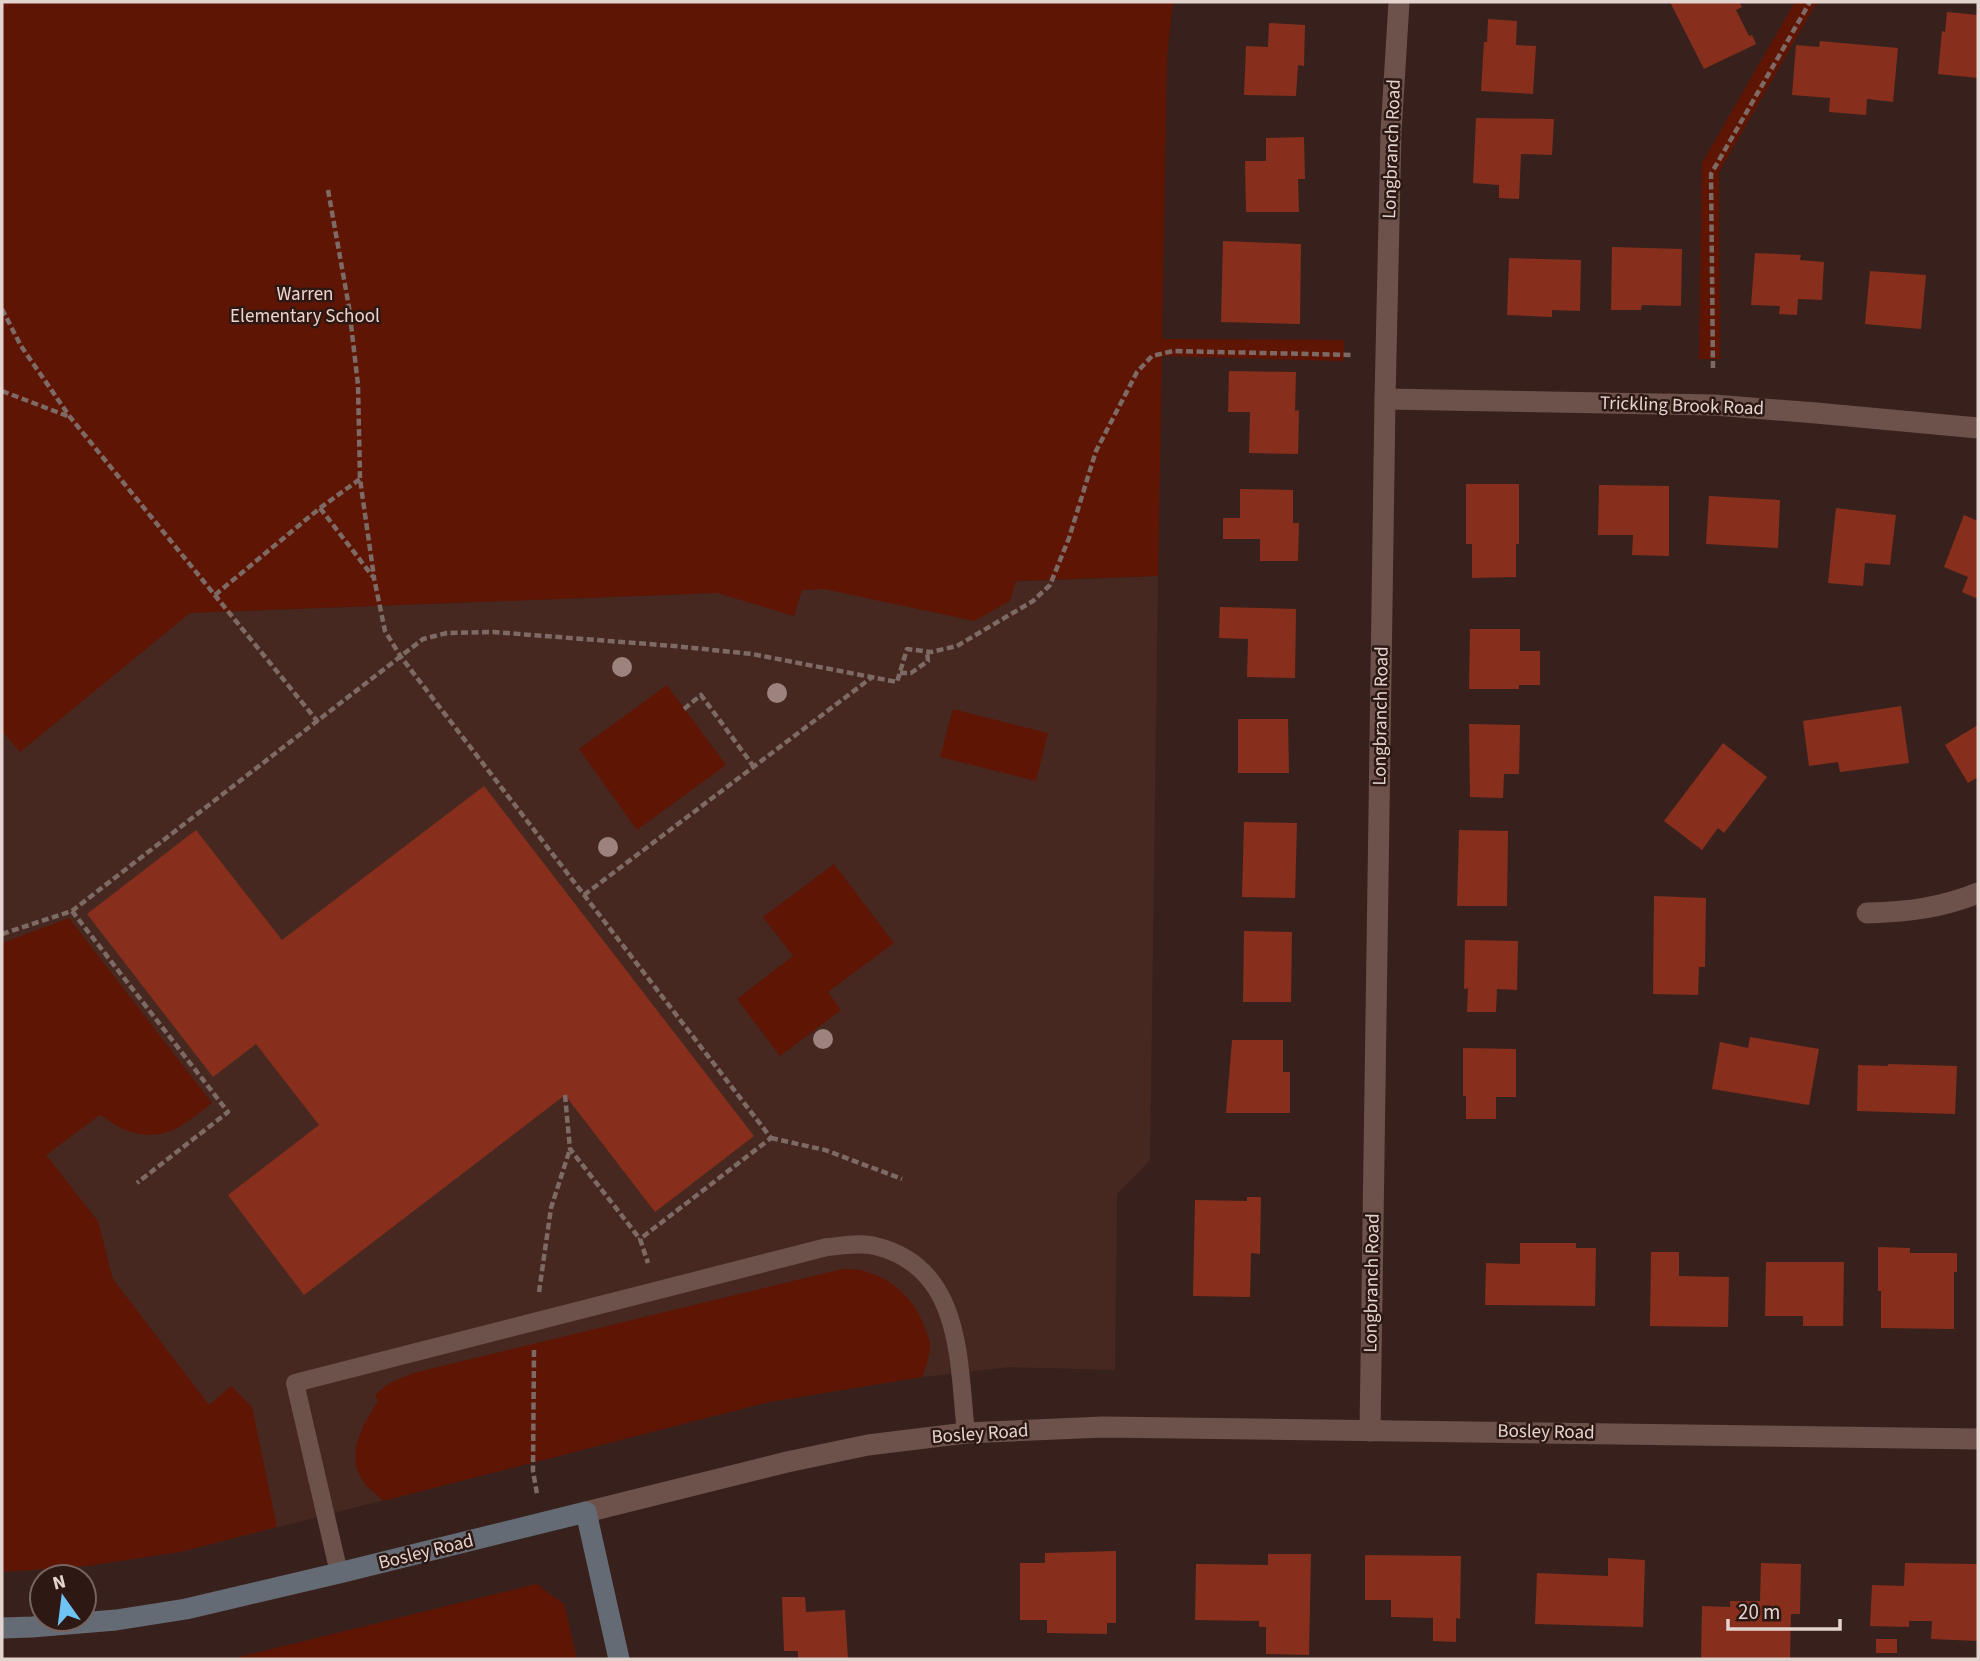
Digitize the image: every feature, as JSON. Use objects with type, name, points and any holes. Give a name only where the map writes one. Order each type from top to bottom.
[{"type":"street","name":"Longbranch Road","points":[[1370,1431],[1385,399],[1391,132],[1399,2]]},
{"type":"street","name":"Trickling Brook Road","points":[[1385,399],[1714,405],[1978,428]]},
{"type":"street","points":[[1867,913],[1909,912],[1956,902],[1978,893]]},
{"type":"street","name":"Bosley Road","points":[[2,1628],[116,1619],[186,1609],[786,1462],[868,1445],[966,1433],[1103,1427],[1978,1439]]},
{"type":"street","points":[[586,1512],[619,1659]]},
{"type":"lane","points":[[339,1573],[295,1383],[827,1247],[873,1245],[904,1256],[922,1271],[941,1294],[955,1333],[966,1433]]},
{"type":"path","points":[[1713,368],[1712,174],[1810,2]]},
{"type":"path","points":[[328,190],[349,307],[358,386],[360,479],[374,578],[385,631],[401,657],[771,1138],[825,1150],[902,1179]]},
{"type":"path","points":[[2,309],[21,346],[70,417],[318,722]]},
{"type":"path","points":[[2,934],[72,911],[424,639],[447,633],[493,632],[674,646],[752,654],[897,682],[907,649],[932,652],[957,646],[1033,601],[1050,585],[1069,538],[1096,451],[1137,372],[1152,356],[1173,351],[1353,355]]},
{"type":"path","points":[[2,391],[70,417]]},
{"type":"path","points":[[215,595],[320,508],[360,479]]},
{"type":"path","points":[[320,508],[374,578]]},
{"type":"path","points":[[900,673],[911,673],[928,661],[927,651]]},
{"type":"path","points":[[584,895],[872,677]]},
{"type":"path","points":[[684,709],[701,695],[754,767]]},
{"type":"path","points":[[72,911],[228,1112],[137,1183]]},
{"type":"path","points":[[565,1095],[570,1149],[640,1239],[656,1291]]},
{"type":"path","points":[[640,1239],[771,1138]]},
{"type":"shaded area","points":[[1158,576],[1150,1160],[1117,1194],[1115,1370],[1010,1367],[922,1377],[769,1402],[180,1552],[98,1564],[28,1563],[28,1570],[2,1572],[2,620]]},
{"type":"green space","name":"Warren Elementary School","points":[[2,2],[1173,2],[1167,56],[1162,339],[1344,340],[1344,361],[1162,356],[1158,576],[1016,581],[1010,601],[974,621],[824,589],[802,590],[794,616],[717,593],[190,613],[20,752],[2,731]]},
{"type":"green space","points":[[1795,2],[1817,2],[1719,172],[1720,359],[1699,359],[1702,163]]},
{"type":"green space","points":[[667,685],[726,765],[637,830],[579,749]]},
{"type":"green space","points":[[953,709],[1048,733],[1036,781],[940,757]]},
{"type":"green space","points":[[834,864],[894,943],[828,992],[841,1010],[780,1056],[737,999],[793,956],[763,917]]},
{"type":"green space","points":[[69,918],[212,1103],[183,1125],[153,1135],[124,1130],[100,1115],[46,1155],[98,1221],[113,1279],[209,1405],[231,1386],[252,1407],[277,1527],[180,1552],[98,1564],[28,1563],[28,1570],[2,1572],[2,943]]},
{"type":"green space","points":[[842,1269],[859,1270],[884,1279],[902,1292],[916,1309],[930,1343],[929,1357],[922,1377],[769,1402],[383,1501],[360,1476],[355,1454],[357,1443],[378,1401],[375,1395],[388,1384],[413,1373]]},
{"type":"green space","points":[[536,1584],[564,1604],[577,1659],[231,1659]]},
{"type":"building","points":[[1670,2],[1739,2],[1742,7],[1736,10],[1756,44],[1704,69]]},
{"type":"building","points":[[1947,12],[1978,15],[1978,78],[1938,74],[1942,31],[1945,32]]},
{"type":"building","points":[[1488,19],[1517,21],[1516,45],[1536,46],[1533,94],[1481,91]]},
{"type":"building","points":[[1269,23],[1305,25],[1304,66],[1298,65],[1296,96],[1244,95],[1246,46],[1268,47]]},
{"type":"building","points":[[1820,41],[1898,48],[1893,102],[1867,99],[1866,115],[1829,112],[1830,98],[1792,95],[1796,45],[1819,47]]},
{"type":"building","points":[[1476,118],[1554,119],[1552,155],[1521,154],[1519,199],[1499,198],[1499,185],[1473,183]]},
{"type":"building","points":[[1304,137],[1305,179],[1298,179],[1299,212],[1246,212],[1245,161],[1266,161],[1266,138]]},
{"type":"building","points":[[1223,241],[1301,244],[1300,324],[1221,322]]},
{"type":"building","points":[[1612,247],[1682,249],[1681,306],[1642,305],[1641,310],[1611,310]]},
{"type":"building","points":[[1755,253],[1801,255],[1800,260],[1824,262],[1822,300],[1798,299],[1797,315],[1779,314],[1780,306],[1751,305]]},
{"type":"building","points":[[1509,258],[1581,260],[1580,311],[1552,310],[1552,317],[1507,315]]},
{"type":"building","points":[[1870,271],[1926,275],[1921,329],[1865,324]]},
{"type":"building","points":[[1229,371],[1296,372],[1298,454],[1249,453],[1250,412],[1228,412]]},
{"type":"building","points":[[1466,484],[1519,484],[1516,577],[1472,578],[1472,544],[1466,544]]},
{"type":"building","points":[[1599,485],[1669,486],[1669,556],[1632,555],[1633,535],[1598,535]]},
{"type":"building","points":[[1240,489],[1293,490],[1293,523],[1299,523],[1298,561],[1260,561],[1260,539],[1223,539],[1223,518],[1240,518]]},
{"type":"building","points":[[1709,496],[1780,500],[1778,548],[1706,544]]},
{"type":"building","points":[[1836,508],[1896,515],[1890,565],[1865,563],[1863,586],[1828,583]]},
{"type":"building","points":[[1964,515],[1978,521],[1978,599],[1962,592],[1968,577],[1944,567]]},
{"type":"building","points":[[1220,607],[1296,609],[1295,678],[1247,677],[1248,639],[1219,638]]},
{"type":"building","points":[[1470,629],[1520,629],[1520,651],[1540,651],[1540,685],[1519,685],[1519,689],[1469,689]]},
{"type":"building","points":[[1901,706],[1909,763],[1840,772],[1838,762],[1809,766],[1803,721]]},
{"type":"building","points":[[1238,719],[1288,719],[1289,773],[1238,773]]},
{"type":"building","points":[[1469,724],[1520,725],[1519,774],[1504,774],[1503,798],[1470,797]]},
{"type":"building","points":[[1978,725],[1978,777],[1968,783],[1945,745]]},
{"type":"building","points":[[1723,743],[1767,777],[1724,833],[1718,828],[1702,850],[1664,821]]},
{"type":"building","points":[[484,786],[754,1136],[655,1212],[565,1095],[304,1295],[228,1195],[319,1125],[256,1044],[213,1077],[87,914],[196,830],[282,940]]},
{"type":"building","points":[[1244,822],[1297,823],[1295,898],[1242,897]]},
{"type":"building","points":[[1459,830],[1508,831],[1507,906],[1457,906]]},
{"type":"building","points":[[1654,896],[1706,898],[1705,967],[1699,967],[1698,995],[1653,994]]},
{"type":"building","points":[[1244,931],[1292,932],[1291,1002],[1243,1002]]},
{"type":"building","points":[[1465,940],[1518,941],[1517,990],[1497,989],[1496,1012],[1467,1012],[1468,988],[1464,989]]},
{"type":"building","points":[[1750,1037],[1819,1049],[1809,1105],[1712,1089],[1720,1042],[1748,1048]]},
{"type":"building","points":[[1232,1040],[1283,1040],[1283,1072],[1290,1072],[1290,1113],[1226,1113]]},
{"type":"building","points":[[1463,1048],[1516,1049],[1516,1097],[1496,1097],[1496,1119],[1466,1119]]},
{"type":"building","points":[[1858,1065],[1957,1066],[1955,1114],[1857,1111]]},
{"type":"building","points":[[1247,1197],[1261,1197],[1260,1254],[1251,1253],[1250,1297],[1193,1296],[1195,1200],[1247,1201]]},
{"type":"building","points":[[1520,1243],[1576,1243],[1576,1248],[1596,1248],[1595,1306],[1485,1305],[1486,1263],[1520,1264]]},
{"type":"building","points":[[1878,1247],[1910,1248],[1910,1253],[1957,1253],[1957,1272],[1954,1272],[1954,1329],[1881,1328]]},
{"type":"building","points":[[1651,1252],[1679,1252],[1679,1276],[1729,1277],[1728,1327],[1650,1326]]},
{"type":"building","points":[[1766,1262],[1844,1262],[1843,1326],[1803,1326],[1803,1316],[1765,1316]]},
{"type":"building","points":[[1116,1551],[1116,1623],[1107,1623],[1107,1634],[1047,1633],[1047,1620],[1020,1620],[1020,1563],[1045,1563],[1045,1553]]},
{"type":"building","points":[[1268,1554],[1311,1554],[1309,1655],[1266,1654],[1266,1627],[1259,1627],[1259,1621],[1195,1620],[1196,1564],[1268,1565]]},
{"type":"building","points":[[1365,1555],[1461,1556],[1460,1619],[1456,1618],[1456,1642],[1433,1641],[1433,1618],[1391,1617],[1391,1600],[1365,1600]]},
{"type":"building","points":[[1608,1558],[1645,1560],[1643,1627],[1535,1624],[1537,1573],[1608,1576]]},
{"type":"building","points":[[1761,1563],[1801,1564],[1800,1614],[1791,1614],[1790,1659],[1701,1659],[1702,1606],[1730,1607],[1730,1601],[1760,1601]]},
{"type":"building","points":[[1905,1563],[1978,1564],[1978,1641],[1931,1639],[1932,1621],[1909,1621],[1909,1627],[1870,1626],[1872,1585],[1904,1586]]},
{"type":"building","points":[[782,1597],[805,1597],[806,1612],[845,1610],[848,1659],[798,1659],[798,1651],[784,1651]]},
{"type":"building","points":[[1876,1639],[1897,1639],[1897,1653],[1876,1653]]}]
